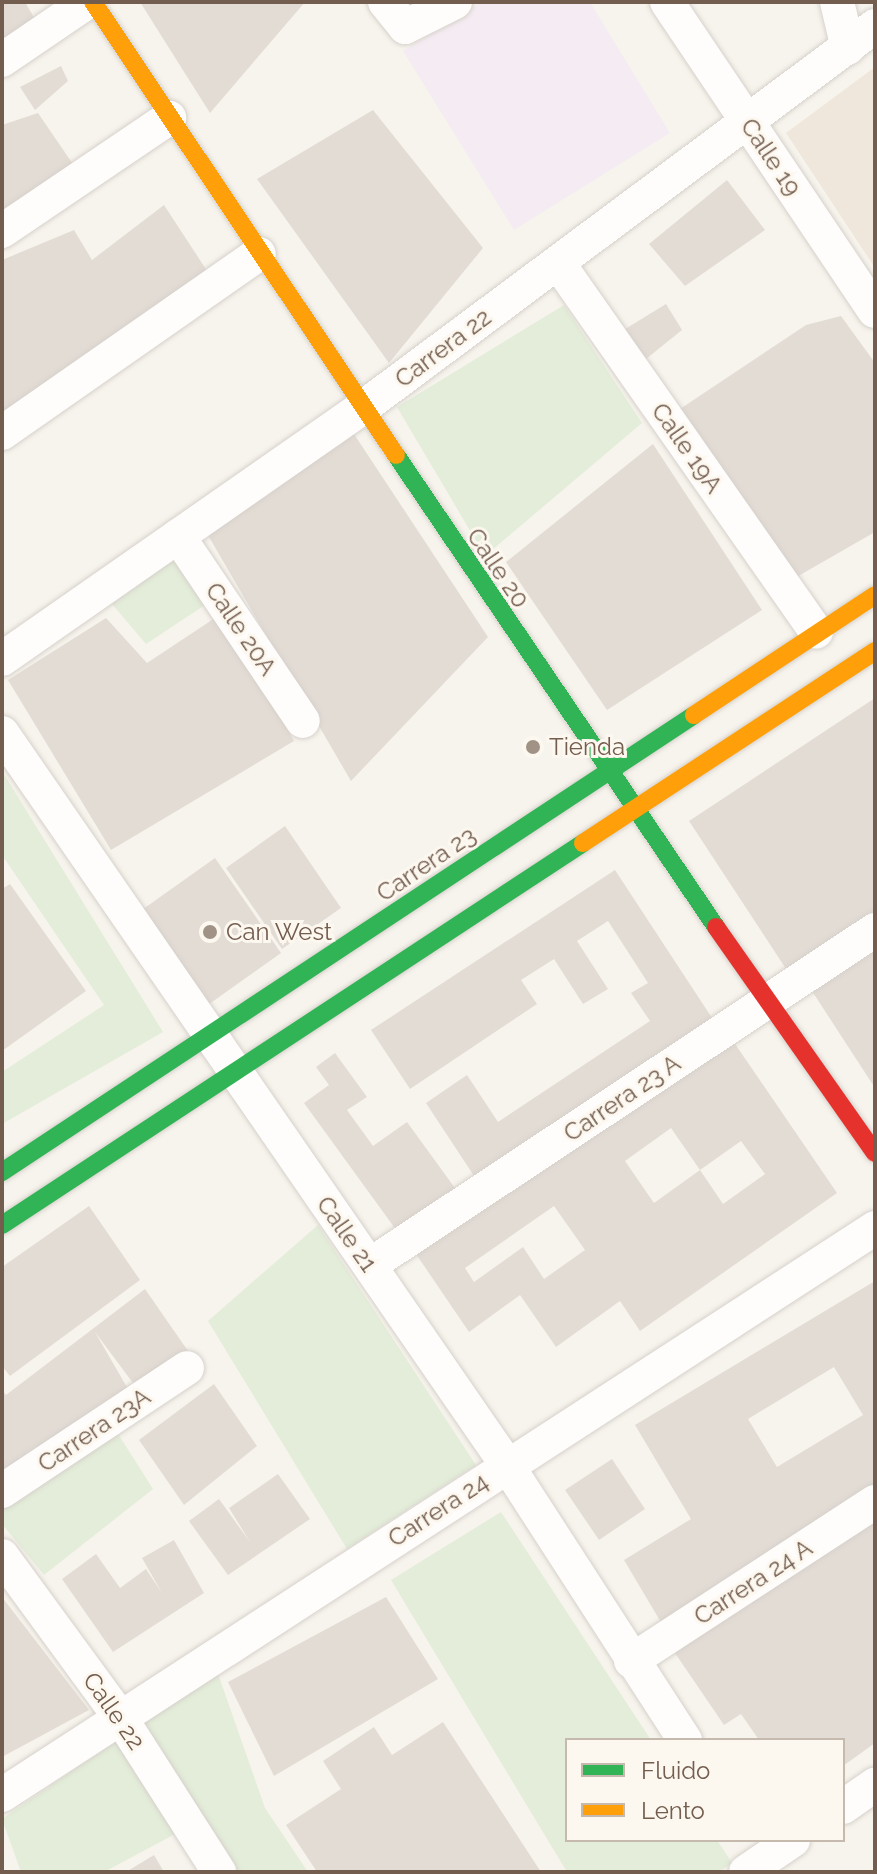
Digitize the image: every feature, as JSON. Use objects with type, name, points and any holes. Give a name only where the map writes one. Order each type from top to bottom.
[{"type":"street","points":[[2,60],[90,2]]},
{"type":"street","name":"Calle 20","points":[[90,2],[607,772],[875,1153]]},
{"type":"street","points":[[385,2],[405,27],[418,27],[455,2]]},
{"type":"street","name":"Calle 19","points":[[667,2],[875,311]]},
{"type":"street","points":[[837,2],[848,48]]},
{"type":"street","name":"Carrera 22","points":[[2,659],[361,409],[750,126],[875,26]]},
{"type":"street","points":[[2,231],[169,118]]},
{"type":"street","points":[[2,433],[259,254]]},
{"type":"street","name":"Calle 19A","points":[[558,263],[816,632]]},
{"type":"street","name":"Calle 20A","points":[[178,536],[303,721]]},
{"type":"street","name":"Carrera 23","points":[[2,1172],[875,595]]},
{"type":"street","points":[[2,1225],[875,651]]},
{"type":"street","name":"Calle 21","points":[[2,733],[233,1073],[507,1465],[684,1738]]},
{"type":"street","name":"Carrera 23 A","points":[[370,1265],[875,930]]},
{"type":"street","name":"Carrera 24","points":[[2,1795],[875,1228]]},
{"type":"street","name":"Carrera 23A","points":[[2,1491],[187,1368]]},
{"type":"street","name":"Carrera 24 A","points":[[631,1661],[875,1502]]},
{"type":"street","name":"Calle 22","points":[[2,1556],[120,1717],[219,1872]]},
{"type":"street","points":[[845,1806],[875,1785]]},
{"type":"street","points":[[759,1861],[790,1842]]},
{"type":"shaded area","points":[[481,2],[590,2],[670,133],[514,230],[403,51]]},
{"type":"shaded area","points":[[875,67],[875,268],[786,133]]},
{"type":"green space","points":[[564,305],[642,423],[485,556],[397,407]]},
{"type":"green space","points":[[192,546],[214,599],[146,644],[112,604]]},
{"type":"green space","points":[[2,771],[163,1032],[2,1124],[2,1072],[104,1005],[2,855]]},
{"type":"green space","points":[[318,1225],[476,1465],[347,1549],[208,1321]]},
{"type":"green space","points":[[115,1429],[153,1489],[44,1575],[2,1524],[2,1495]]},
{"type":"green space","points":[[501,1512],[650,1738],[565,1738],[565,1842],[718,1842],[732,1863],[719,1872],[567,1872],[391,1580]]},
{"type":"green space","points":[[217,1671],[265,1808],[308,1872],[237,1872],[138,1727]]},
{"type":"green space","points":[[116,1741],[177,1833],[104,1872],[21,1872],[2,1819]]},
{"type":"building","points":[[2,2],[25,2],[40,28],[2,48]]},
{"type":"building","points":[[140,2],[305,2],[210,113]]},
{"type":"building","points":[[61,66],[68,81],[35,110],[20,87]]},
{"type":"building","points":[[373,110],[483,248],[389,363],[257,179]]},
{"type":"building","points":[[38,113],[79,173],[2,225],[2,125]]},
{"type":"building","points":[[727,180],[765,230],[685,286],[649,244]]},
{"type":"building","points":[[164,205],[215,283],[2,425],[2,260],[74,230],[92,260]]},
{"type":"building","points":[[666,304],[682,330],[641,363],[622,331]]},
{"type":"building","points":[[841,316],[875,363],[875,532],[793,579],[674,413],[806,325]]},
{"type":"building","points":[[352,431],[488,637],[351,781],[202,525]]},
{"type":"building","points":[[653,444],[762,610],[607,710],[506,562]]},
{"type":"building","points":[[224,612],[294,741],[111,850],[8,680],[106,618],[147,663]]},
{"type":"building","points":[[875,698],[875,919],[790,975],[689,821]]},
{"type":"building","points":[[285,826],[341,908],[282,949],[226,868]]},
{"type":"building","name":"Can West","points":[[215,858],[281,953],[205,1007],[139,912]]},
{"type":"building","points":[[615,870],[716,1024],[478,1182],[426,1103],[467,1075],[498,1122],[650,1021],[631,993],[648,983],[608,921],[577,941],[608,989],[583,1004],[554,959],[521,980],[537,1004],[410,1089],[371,1030]]},
{"type":"building","points":[[10,884],[86,991],[2,1051],[2,889]]},
{"type":"building","points":[[875,945],[875,1088],[810,988]]},
{"type":"building","points":[[729,1035],[837,1193],[640,1331],[620,1301],[556,1347],[520,1295],[469,1332],[416,1254]],"holes":[[[671,1128],[700,1170],[654,1203],[625,1161]],[[741,1141],[765,1174],[723,1204],[700,1170]],[[554,1206],[585,1250],[544,1279],[523,1247],[474,1282],[465,1268]]]},
{"type":"building","points":[[335,1053],[367,1097],[347,1110],[373,1146],[407,1122],[460,1195],[402,1238],[304,1103],[329,1085],[316,1067]]},
{"type":"building","points":[[89,1206],[140,1280],[10,1376],[2,1366],[2,1267]]},
{"type":"building","points":[[875,1281],[875,1488],[662,1624],[624,1560],[691,1519],[635,1425]],"holes":[[[834,1367],[863,1415],[777,1467],[748,1419]]]},
{"type":"building","points":[[145,1289],[188,1351],[133,1383],[95,1332],[132,1396],[2,1474],[2,1390],[6,1395]]},
{"type":"building","points":[[214,1384],[257,1446],[184,1505],[139,1440]]},
{"type":"building","points":[[612,1459],[645,1509],[599,1540],[565,1490]]},
{"type":"building","points":[[278,1474],[310,1519],[228,1575],[189,1521],[219,1499],[250,1542],[229,1508]]},
{"type":"building","points":[[875,1513],[875,1743],[845,1765],[845,1738],[758,1738],[741,1714],[724,1725],[675,1653]]},
{"type":"building","points":[[174,1540],[204,1593],[113,1652],[62,1579],[96,1554],[120,1588],[146,1569],[162,1593],[142,1558]]},
{"type":"building","points":[[2,1597],[89,1710],[2,1757]]},
{"type":"building","points":[[386,1597],[438,1679],[274,1776],[228,1682]]},
{"type":"building","points":[[443,1722],[541,1872],[317,1872],[286,1825],[341,1789],[323,1761],[374,1727],[392,1755]]},
{"type":"building","points":[[154,1855],[164,1872],[126,1872]]},
{"type":"traffic: fast","points":[[396,455],[716,927]]},
{"type":"traffic: fast","points":[[2,1172],[694,715]]},
{"type":"traffic: fast","points":[[2,1225],[583,843]]},
{"type":"traffic: slow","points":[[93,2],[396,455]]},
{"type":"traffic: slow","points":[[694,715],[875,595]]},
{"type":"traffic: slow","points":[[583,843],[875,651]]},
{"type":"traffic: jam","points":[[716,927],[875,1153]]},
{"type":"place","name":"Tienda","points":[[533,747]]},
{"type":"place","name":"Can West","points":[[210,932]]}]
